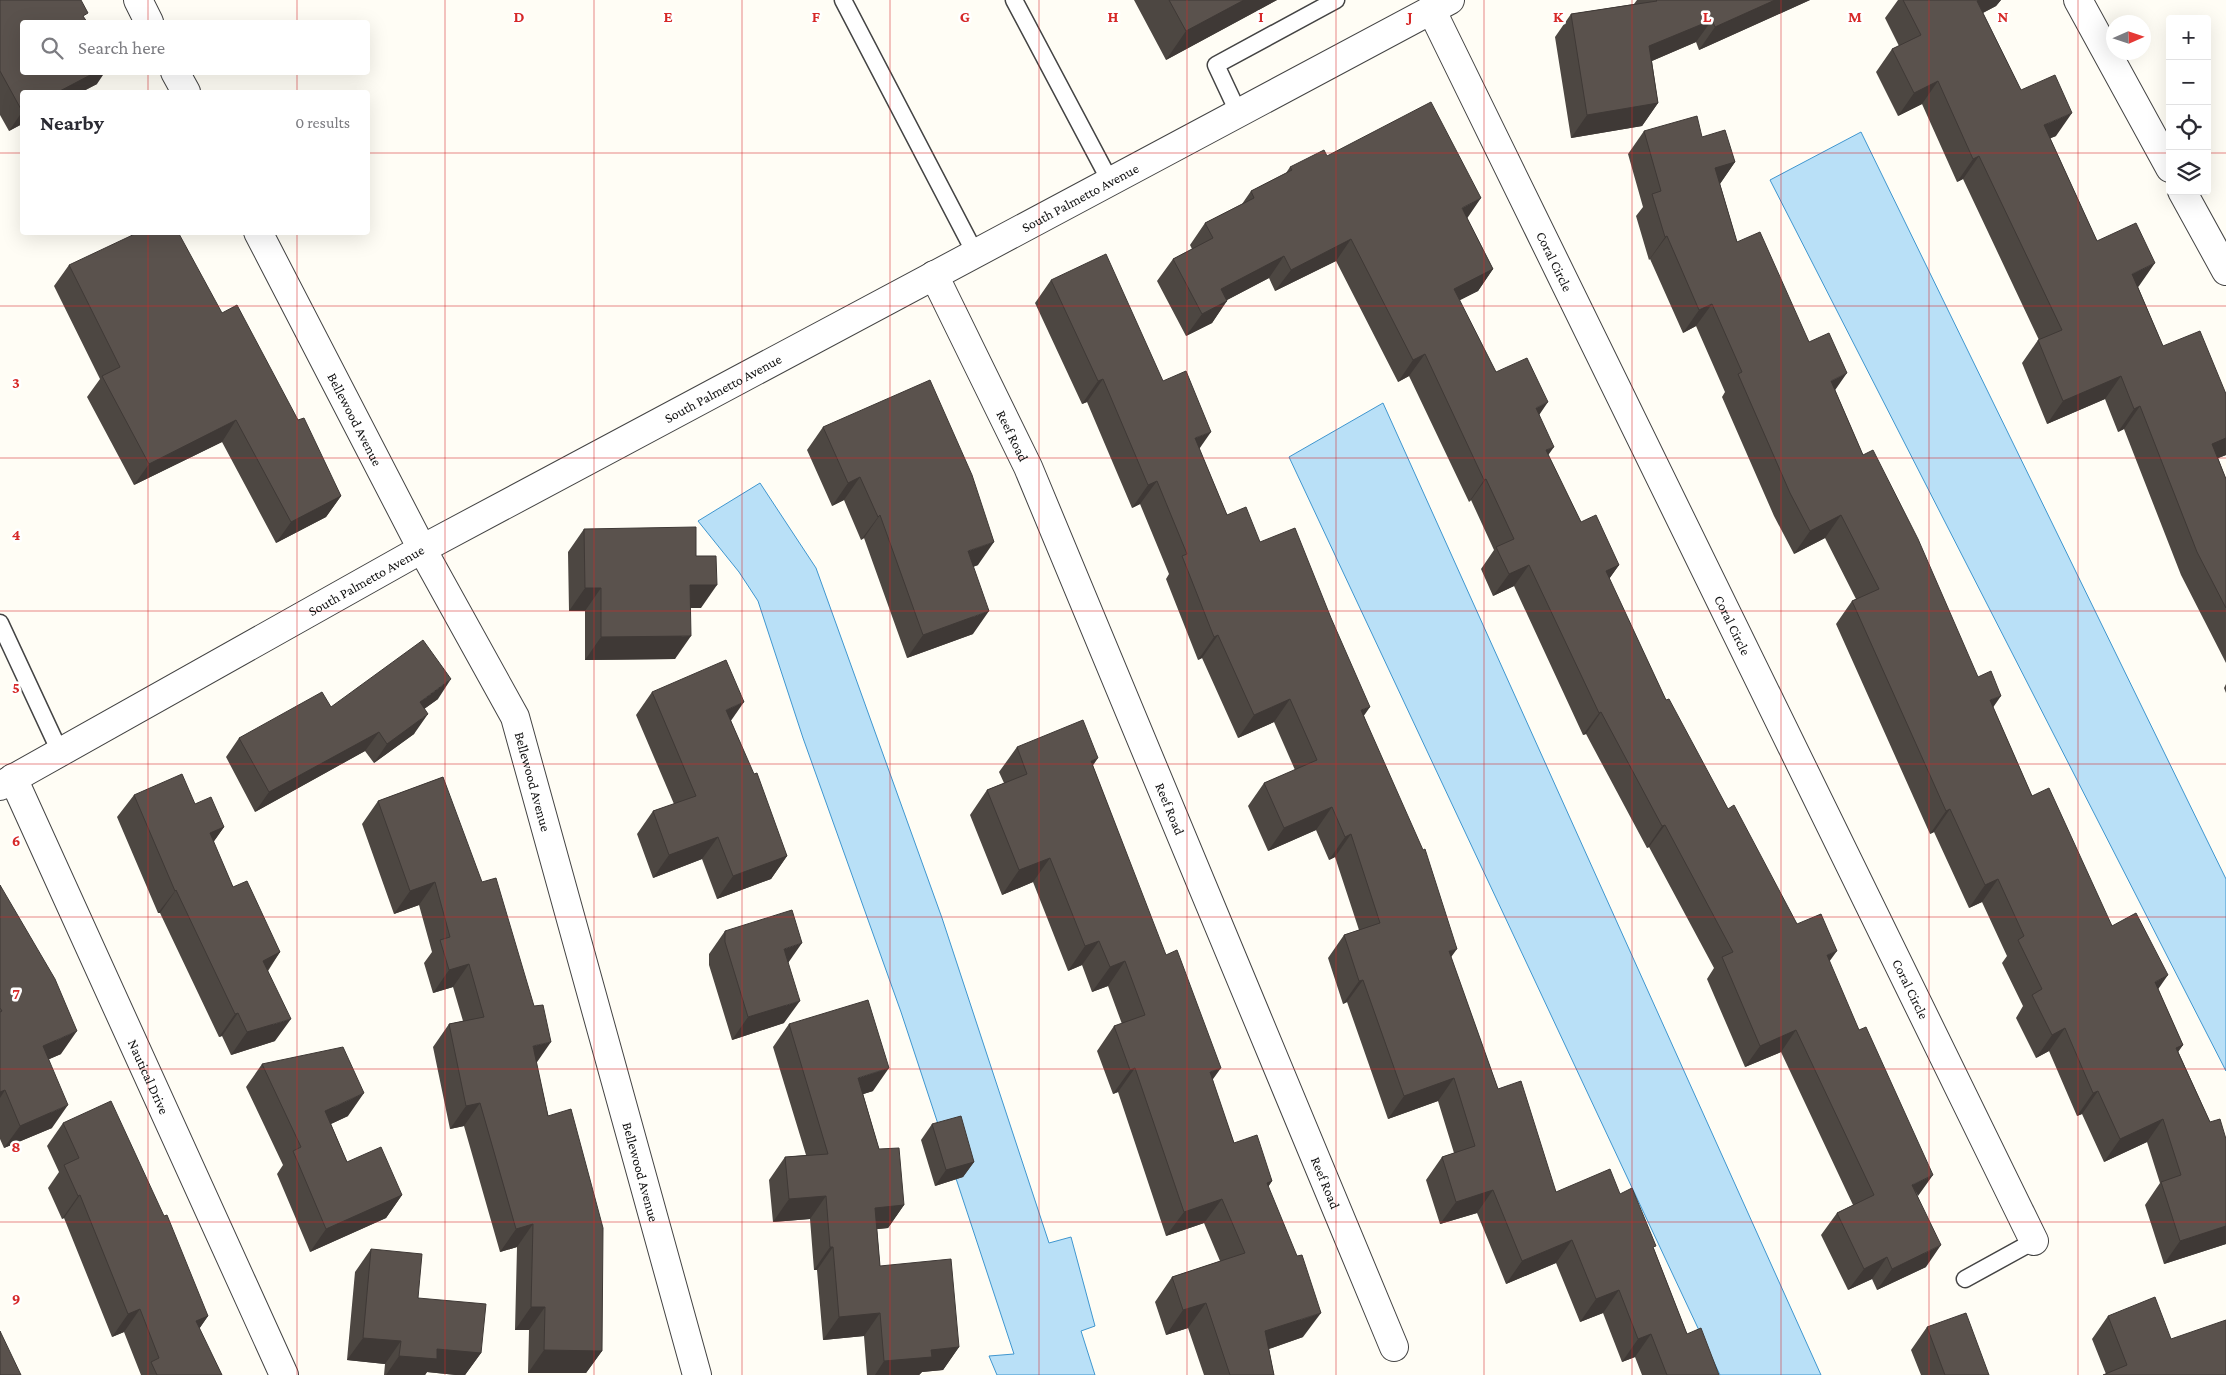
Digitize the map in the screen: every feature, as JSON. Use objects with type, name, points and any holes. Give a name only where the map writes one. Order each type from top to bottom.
[{"type":"street","points":[[138,0],[148,20]]},
{"type":"street","points":[[2078,0],[2166,161]]},
{"type":"street","name":"South Palmetto Avenue","points":[[7,782],[422,548],[1440,4]]},
{"type":"street","name":"Coral Circle","points":[[1440,4],[2034,1241]]},
{"type":"street","points":[[177,75],[185,90]]},
{"type":"street","points":[[2184,195],[2226,271]]},
{"type":"street","name":"Bellewood Avenue","points":[[260,235],[422,548],[515,718],[698,1375]]},
{"type":"street","name":"Reef Road","points":[[934,275],[1028,467],[1394,1347]]},
{"type":"street","name":"Nautical Drive","points":[[7,782],[284,1375]]},
{"type":"lane","points":[[843,0],[976,253]]},
{"type":"lane","points":[[1014,0],[1110,181]]},
{"type":"lane","points":[[1238,112],[1216,65],[1336,0]]},
{"type":"lane","points":[[0,623],[60,752]]},
{"type":"lane","points":[[1965,1279],[2034,1241]]},
{"type":"water","points":[[1861,132],[2226,879],[2226,1071],[1770,180]]},
{"type":"water","points":[[1383,403],[1821,1375],[1720,1375],[1289,457]]},
{"type":"water","points":[[760,483],[816,568],[942,918],[1049,1243],[1071,1237],[1095,1326],[1081,1331],[1095,1375],[997,1375],[989,1356],[1014,1354],[901,1012],[803,738],[758,601],[739,572],[698,521]]},
{"type":"building","points":[[0,0],[81,0],[88,13],[83,16],[86,20],[20,20],[20,75],[90,75],[62,90],[20,90],[20,107],[0,71]]},
{"type":"building","points":[[1169,0],[1244,0],[1186,31]]},
{"type":"building","points":[[1656,0],[1775,0],[1715,27],[1712,20],[1649,46],[1658,103],[1587,115],[1571,14]]},
{"type":"building","points":[[1903,0],[1979,0],[1977,1],[2021,90],[2055,75],[2072,113],[2044,125],[2097,241],[2136,223],[2155,263],[2132,274],[2163,346],[2200,331],[2226,394],[2226,438],[2212,444],[2226,479],[2226,608],[2197,552],[2140,406],[2134,409],[2121,376],[2063,401],[2038,340],[2062,330],[1979,156],[1973,159],[1938,81],[1914,93],[1892,49],[1921,35]]},
{"type":"building","points":[[1431,102],[1481,198],[1462,208],[1493,269],[1454,289],[1496,372],[1527,358],[1548,402],[1536,408],[1554,447],[1546,450],[1581,522],[1596,515],[1619,565],[1606,571],[1666,700],[1669,699],[1728,809],[1734,805],[1797,924],[1821,914],[1837,951],[1827,955],[1859,1030],[1866,1027],[1933,1175],[1912,1185],[1941,1245],[1892,1269],[1887,1257],[1864,1269],[1837,1213],[1874,1195],[1796,1030],[1760,1046],[1722,957],[1733,952],[1665,825],[1662,826],[1601,712],[1599,713],[1529,565],[1509,574],[1496,547],[1514,539],[1486,479],[1484,480],[1425,354],[1413,360],[1351,239],[1291,270],[1284,256],[1221,289],[1227,301],[1202,314],[1173,259],[1213,238],[1205,223],[1254,198],[1251,191],[1292,170],[1290,167],[1324,150],[1327,156]]},
{"type":"building","points":[[1697,116],[1702,137],[1725,130],[1735,162],[1715,168],[1737,242],[1760,232],[1809,342],[1829,333],[1847,373],[1831,381],[1863,455],[1873,450],[1918,539],[1978,677],[1991,671],[2001,696],[1990,700],[2032,796],[2049,788],[2112,926],[2136,913],[2168,975],[2155,982],[2183,1045],[2176,1048],[2210,1122],[2220,1119],[2226,1139],[2226,1226],[2180,1241],[2161,1182],[2181,1175],[2163,1119],[2120,1139],[2098,1091],[2093,1093],[2065,1028],[2052,1035],[2032,995],[2042,989],[2018,940],[2024,936],[1998,879],[1985,885],[1950,809],[1946,811],[1852,601],[1879,589],[1841,515],[1810,531],[1790,493],[1738,374],[1742,372],[1712,304],[1699,310],[1667,236],[1665,237],[1652,194],[1661,191],[1644,131]]},
{"type":"building","points":[[133,235],[180,235],[222,313],[237,305],[298,420],[304,418],[341,496],[291,522],[236,420],[149,464],[102,376],[120,367],[69,265]]},
{"type":"building","points":[[1106,254],[1163,381],[1186,371],[1211,432],[1195,438],[1227,515],[1246,507],[1260,542],[1295,528],[1331,618],[1370,707],[1361,710],[1423,850],[1425,849],[1457,949],[1449,951],[1498,1089],[1521,1081],[1556,1192],[1610,1169],[1620,1194],[1632,1188],[1656,1246],[1653,1247],[1687,1334],[1701,1328],[1719,1375],[1667,1375],[1651,1334],[1638,1339],[1619,1290],[1596,1299],[1572,1240],[1522,1261],[1493,1190],[1456,1202],[1442,1157],[1475,1146],[1454,1078],[1404,1096],[1363,980],[1359,981],[1344,935],[1380,923],[1351,834],[1345,837],[1332,807],[1284,828],[1264,783],[1317,760],[1290,699],[1254,715],[1218,635],[1214,637],[1182,556],[1187,554],[1157,481],[1148,485],[1103,379],[1098,381],[1051,280]]},
{"type":"building","points":[[930,380],[972,475],[994,542],[968,551],[989,611],[923,635],[880,515],[878,517],[860,477],[848,483],[823,427]]},
{"type":"building","points":[[696,527],[696,556],[716,556],[717,585],[690,585],[691,636],[601,637],[601,588],[585,588],[584,529]]},
{"type":"building","points":[[423,640],[451,679],[420,702],[428,714],[387,744],[379,732],[269,792],[239,738],[322,692],[331,707]]},
{"type":"building","points":[[726,660],[744,702],[726,710],[754,774],[757,773],[787,856],[733,876],[718,837],[669,855],[653,811],[696,796],[652,692]]},
{"type":"building","points":[[1083,720],[1098,758],[1091,761],[1166,955],[1177,950],[1221,1068],[1210,1072],[1234,1143],[1257,1135],[1272,1181],[1267,1183],[1297,1256],[1302,1255],[1321,1313],[1265,1331],[1274,1375],[1230,1375],[1206,1303],[1183,1310],[1172,1277],[1245,1253],[1222,1199],[1184,1212],[1135,1068],[1130,1070],[1114,1026],[1145,1015],[1125,961],[1110,967],[1099,941],[1085,946],[1050,858],[1019,870],[987,790],[1027,774],[1017,747]]},
{"type":"building","points":[[182,774],[195,804],[211,797],[224,827],[210,833],[233,887],[247,881],[280,952],[263,961],[291,1019],[247,1032],[238,1013],[235,1014],[175,891],[134,795]]},
{"type":"building","points":[[443,777],[482,882],[496,878],[534,1006],[543,1005],[551,1042],[533,1046],[548,1116],[571,1109],[603,1228],[602,1351],[544,1350],[545,1307],[531,1307],[533,1224],[516,1229],[480,1103],[466,1106],[449,1024],[484,1017],[469,964],[449,970],[440,940],[450,937],[435,882],[410,891],[378,801]]},
{"type":"building","points":[[0,885],[55,979],[77,1031],[43,1046],[68,1105],[20,1126],[5,1090],[0,1092],[0,1012],[2,1011],[0,1008]]},
{"type":"building","points":[[792,910],[802,943],[784,949],[800,1001],[748,1017],[725,942],[725,931]]},
{"type":"building","points":[[868,1000],[889,1068],[858,1078],[879,1149],[899,1148],[904,1205],[875,1208],[880,1266],[951,1259],[959,1347],[931,1350],[932,1357],[884,1361],[880,1313],[839,1317],[833,1247],[830,1247],[826,1196],[789,1199],[785,1157],[828,1154],[789,1024]]},
{"type":"building","points":[[343,1047],[364,1093],[325,1111],[347,1162],[381,1147],[402,1195],[326,1229],[293,1151],[301,1147],[262,1064]]},
{"type":"building","points":[[111,1101],[164,1216],[167,1215],[208,1316],[196,1321],[222,1375],[157,1375],[151,1362],[159,1358],[140,1309],[128,1314],[80,1195],[78,1196],[64,1165],[79,1158],[63,1123]]},
{"type":"building","points":[[961,1116],[974,1162],[946,1170],[932,1124]]},
{"type":"building","points":[[371,1249],[422,1254],[418,1298],[486,1304],[481,1353],[437,1349],[437,1359],[399,1356],[401,1341],[363,1338]]},
{"type":"building","points":[[2155,1297],[2171,1339],[2226,1320],[2226,1375],[2103,1375],[2127,1365],[2108,1316]]},
{"type":"building","points":[[1966,1313],[1989,1375],[1945,1375],[1927,1327]]},
{"type":"building","points":[[0,1331],[21,1375],[0,1375]]}]
